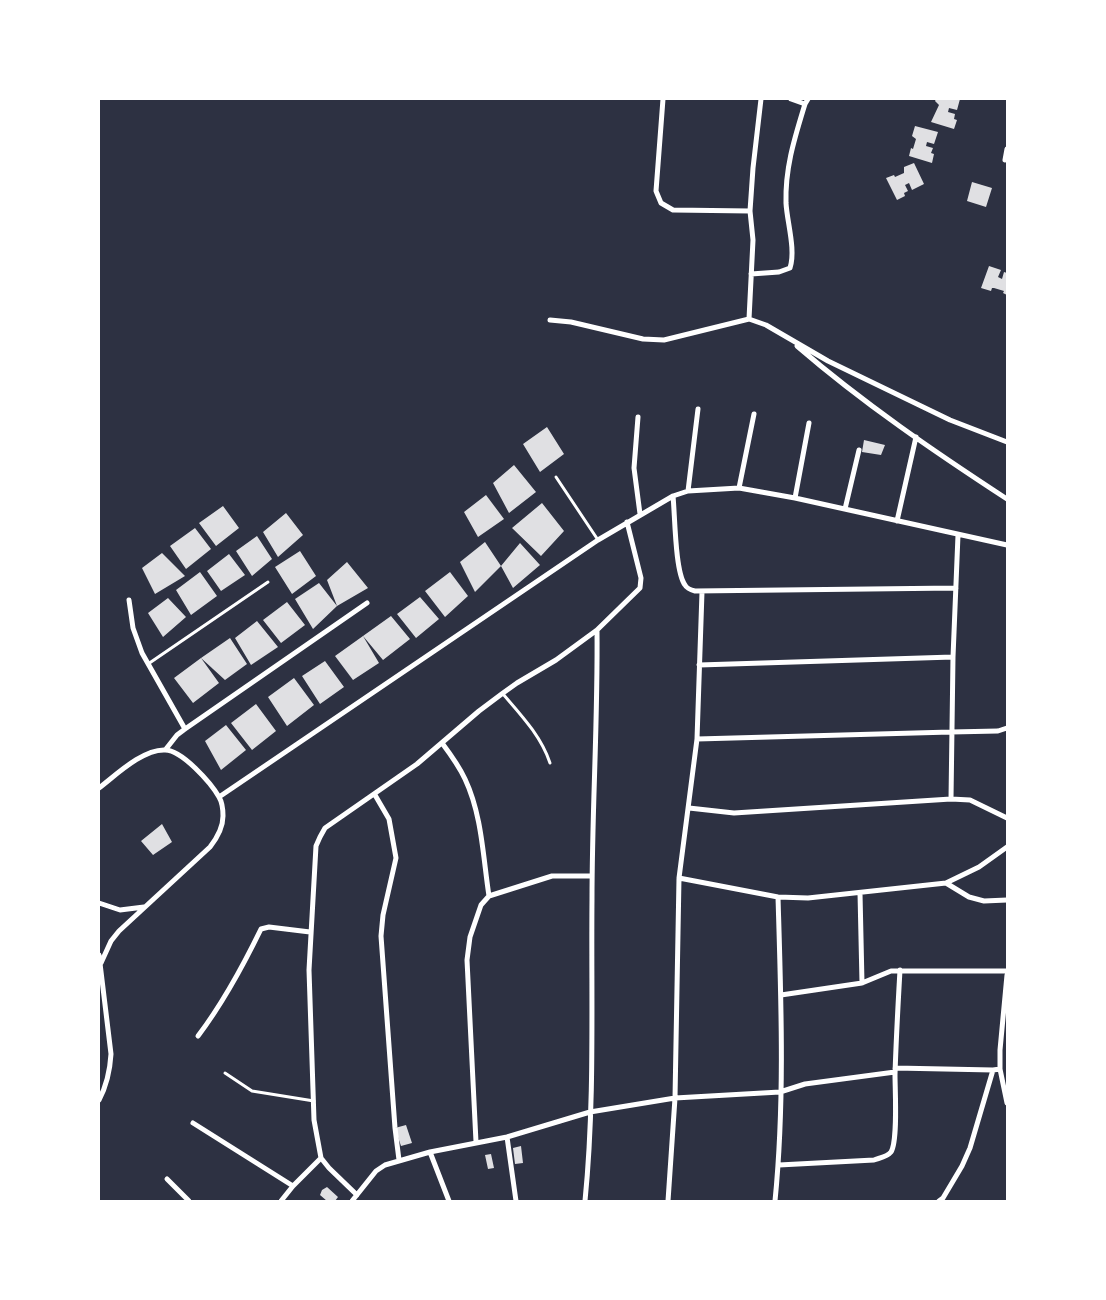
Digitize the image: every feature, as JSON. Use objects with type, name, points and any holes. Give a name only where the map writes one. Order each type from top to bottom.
[{"type":"street","points":[[663,99],[656,191],[660,203],[672,210],[750,211]]},
{"type":"street","points":[[749,319],[753,240],[750,211],[761,99]]},
{"type":"street","points":[[751,274],[786,271],[792,264],[786,202],[789,157],[806,101],[791,99]]},
{"type":"street","points":[[1005,160],[1007,149]]},
{"type":"street","points":[[550,320],[571,322],[642,339],[664,340],[749,319],[766,325],[828,361],[942,416],[1007,442]]},
{"type":"street","points":[[786,337],[826,371],[916,437],[1007,498]]},
{"type":"street","points":[[688,490],[698,409]]},
{"type":"street","points":[[739,488],[754,414]]},
{"type":"street","points":[[638,417],[634,468],[640,514]]},
{"type":"street","points":[[795,498],[809,423]]},
{"type":"street","points":[[897,521],[916,437]]},
{"type":"street","points":[[845,509],[859,450]]},
{"type":"street","points":[[219,797],[598,540],[640,514],[688,490],[739,488],[795,498],[1007,546]]},
{"type":"street","points":[[673,496],[679,569],[681,579],[689,589],[702,592],[956,588]]},
{"type":"street","points":[[357,1194],[321,1158],[314,1120],[309,970],[316,846],[326,828],[336,820],[375,795],[417,764],[516,683],[556,660],[597,630],[640,588],[641,578],[627,522]]},
{"type":"street","points":[[951,799],[953,657],[958,535]]},
{"type":"street","points":[[668,1201],[675,1098],[679,878],[697,738],[702,592]]},
{"type":"street","points":[[128,600],[133,628],[148,664],[185,728]]},
{"type":"street","points":[[166,750],[185,728],[367,603]]},
{"type":"street","points":[[585,1201],[589,1164],[597,630]]},
{"type":"street","points":[[699,665],[953,657]]},
{"type":"street","points":[[697,738],[998,731],[1007,728]]},
{"type":"street","points":[[442,743],[459,767],[477,814],[489,896]]},
{"type":"street","points":[[99,788],[145,755],[166,750],[184,756],[219,797],[223,817],[218,836],[210,847],[130,920],[111,941],[101,963]]},
{"type":"street","points":[[375,795],[389,819],[396,858],[383,915],[381,936],[399,1160]]},
{"type":"street","points":[[689,808],[734,812],[772,811],[951,799],[970,800],[1007,818]]},
{"type":"street","points":[[679,878],[778,897],[808,898],[860,893],[946,883],[979,867],[1007,846]]},
{"type":"street","points":[[476,1142],[467,960],[470,937],[481,905],[489,896],[552,876],[592,876]]},
{"type":"street","points":[[946,883],[969,897],[984,901],[1007,900]]},
{"type":"street","points":[[860,893],[862,983]]},
{"type":"street","points":[[775,1201],[779,1165],[781,995],[778,897]]},
{"type":"street","points":[[99,902],[120,910],[144,907]]},
{"type":"street","points":[[198,1036],[239,972],[262,929],[269,927],[310,932]]},
{"type":"street","points":[[99,955],[111,1054],[107,1084],[99,1100]]},
{"type":"street","points":[[781,995],[862,983],[885,973],[900,970],[1007,973],[1000,1050],[1000,1069],[1007,1103]]},
{"type":"street","points":[[779,1165],[874,1160],[887,1156],[891,1151],[894,1144],[895,1070],[900,970]]},
{"type":"street","points":[[352,1201],[381,1167],[399,1160],[506,1137],[590,1112],[675,1098],[780,1092],[810,1082],[895,1070],[1000,1069]]},
{"type":"street","points":[[942,1200],[970,1148],[993,1070]]},
{"type":"street","points":[[193,1123],[293,1186]]},
{"type":"street","points":[[506,1137],[516,1201]]},
{"type":"street","points":[[430,1152],[449,1201]]},
{"type":"street","points":[[281,1201],[321,1158]]},
{"type":"street","points":[[167,1179],[190,1201]]},
{"type":"lane","points":[[556,477],[598,540]]},
{"type":"lane","points":[[148,664],[268,582]]},
{"type":"lane","points":[[503,693],[536,734],[543,745],[550,763]]},
{"type":"lane","points":[[225,1073],[252,1091],[314,1101]]},
{"type":"building","points":[[936,99],[960,99],[957,110],[949,108],[948,112],[955,114],[954,119],[957,120],[954,129],[931,122],[939,105],[935,101]]},
{"type":"building","points":[[915,126],[938,132],[934,144],[927,142],[926,146],[933,148],[931,153],[934,154],[932,163],[909,156],[916,139],[912,136]]},
{"type":"building","points":[[914,163],[924,184],[912,190],[909,183],[905,185],[908,191],[904,193],[905,196],[897,200],[886,178],[904,173],[904,167]]},
{"type":"building","points":[[972,182],[992,188],[986,207],[967,201]]},
{"type":"building","points":[[989,266],[1001,270],[998,277],[1002,279],[1004,272],[1007,273],[1007,295],[1003,293],[1004,291],[994,288],[991,291],[981,288]]},
{"type":"building","points":[[547,427],[564,454],[540,472],[523,444]]},
{"type":"building","points":[[864,440],[885,445],[881,455],[862,452]]},
{"type":"building","points":[[514,465],[536,492],[509,513],[493,483]]},
{"type":"building","points":[[486,495],[504,519],[478,537],[464,512]]},
{"type":"building","points":[[542,503],[564,531],[541,556],[512,528]]},
{"type":"building","points":[[223,506],[239,528],[216,546],[199,523]]},
{"type":"building","points":[[286,513],[303,535],[278,557],[263,532]]},
{"type":"building","points":[[195,528],[211,549],[186,569],[170,546]]},
{"type":"building","points":[[257,536],[272,559],[252,576],[236,551]]},
{"type":"building","points":[[485,542],[501,566],[475,592],[460,562]]},
{"type":"building","points":[[520,543],[540,565],[513,588],[501,566]]},
{"type":"building","points":[[300,551],[316,576],[292,594],[275,567]]},
{"type":"building","points":[[162,553],[185,576],[155,594],[142,568]]},
{"type":"building","points":[[229,554],[245,575],[221,591],[207,571]]},
{"type":"building","points":[[347,562],[368,588],[337,606],[327,580]]},
{"type":"building","points":[[200,572],[217,596],[191,615],[176,590]]},
{"type":"building","points":[[450,572],[468,596],[445,617],[425,591]]},
{"type":"building","points":[[319,583],[337,606],[313,629],[295,599]]},
{"type":"building","points":[[420,597],[439,619],[416,638],[397,614]]},
{"type":"building","points":[[168,598],[186,617],[163,637],[148,613]]},
{"type":"building","points":[[287,602],[305,625],[281,643],[263,620]]},
{"type":"building","points":[[391,616],[410,639],[383,660],[363,636]]},
{"type":"building","points":[[257,621],[278,647],[251,665],[235,638]]},
{"type":"building","points":[[363,636],[379,663],[353,680],[335,656]]},
{"type":"building","points":[[230,638],[247,664],[225,680],[201,658]]},
{"type":"building","points":[[201,658],[219,683],[193,703],[174,678]]},
{"type":"building","points":[[325,661],[344,687],[320,704],[302,676]]},
{"type":"building","points":[[294,678],[314,705],[287,726],[268,697]]},
{"type":"building","points":[[256,704],[276,731],[252,750],[231,723]]},
{"type":"building","points":[[226,725],[246,750],[221,770],[205,741]]},
{"type":"building","points":[[162,824],[172,842],[153,855],[141,841]]},
{"type":"building","points":[[406,1125],[412,1143],[401,1146],[395,1128]]},
{"type":"building","points":[[521,1146],[523,1163],[515,1164],[513,1148]]},
{"type":"building","points":[[491,1154],[494,1168],[488,1169],[485,1155]]},
{"type":"building","points":[[327,1187],[338,1197],[335,1201],[327,1201],[320,1195],[322,1190]]}]
